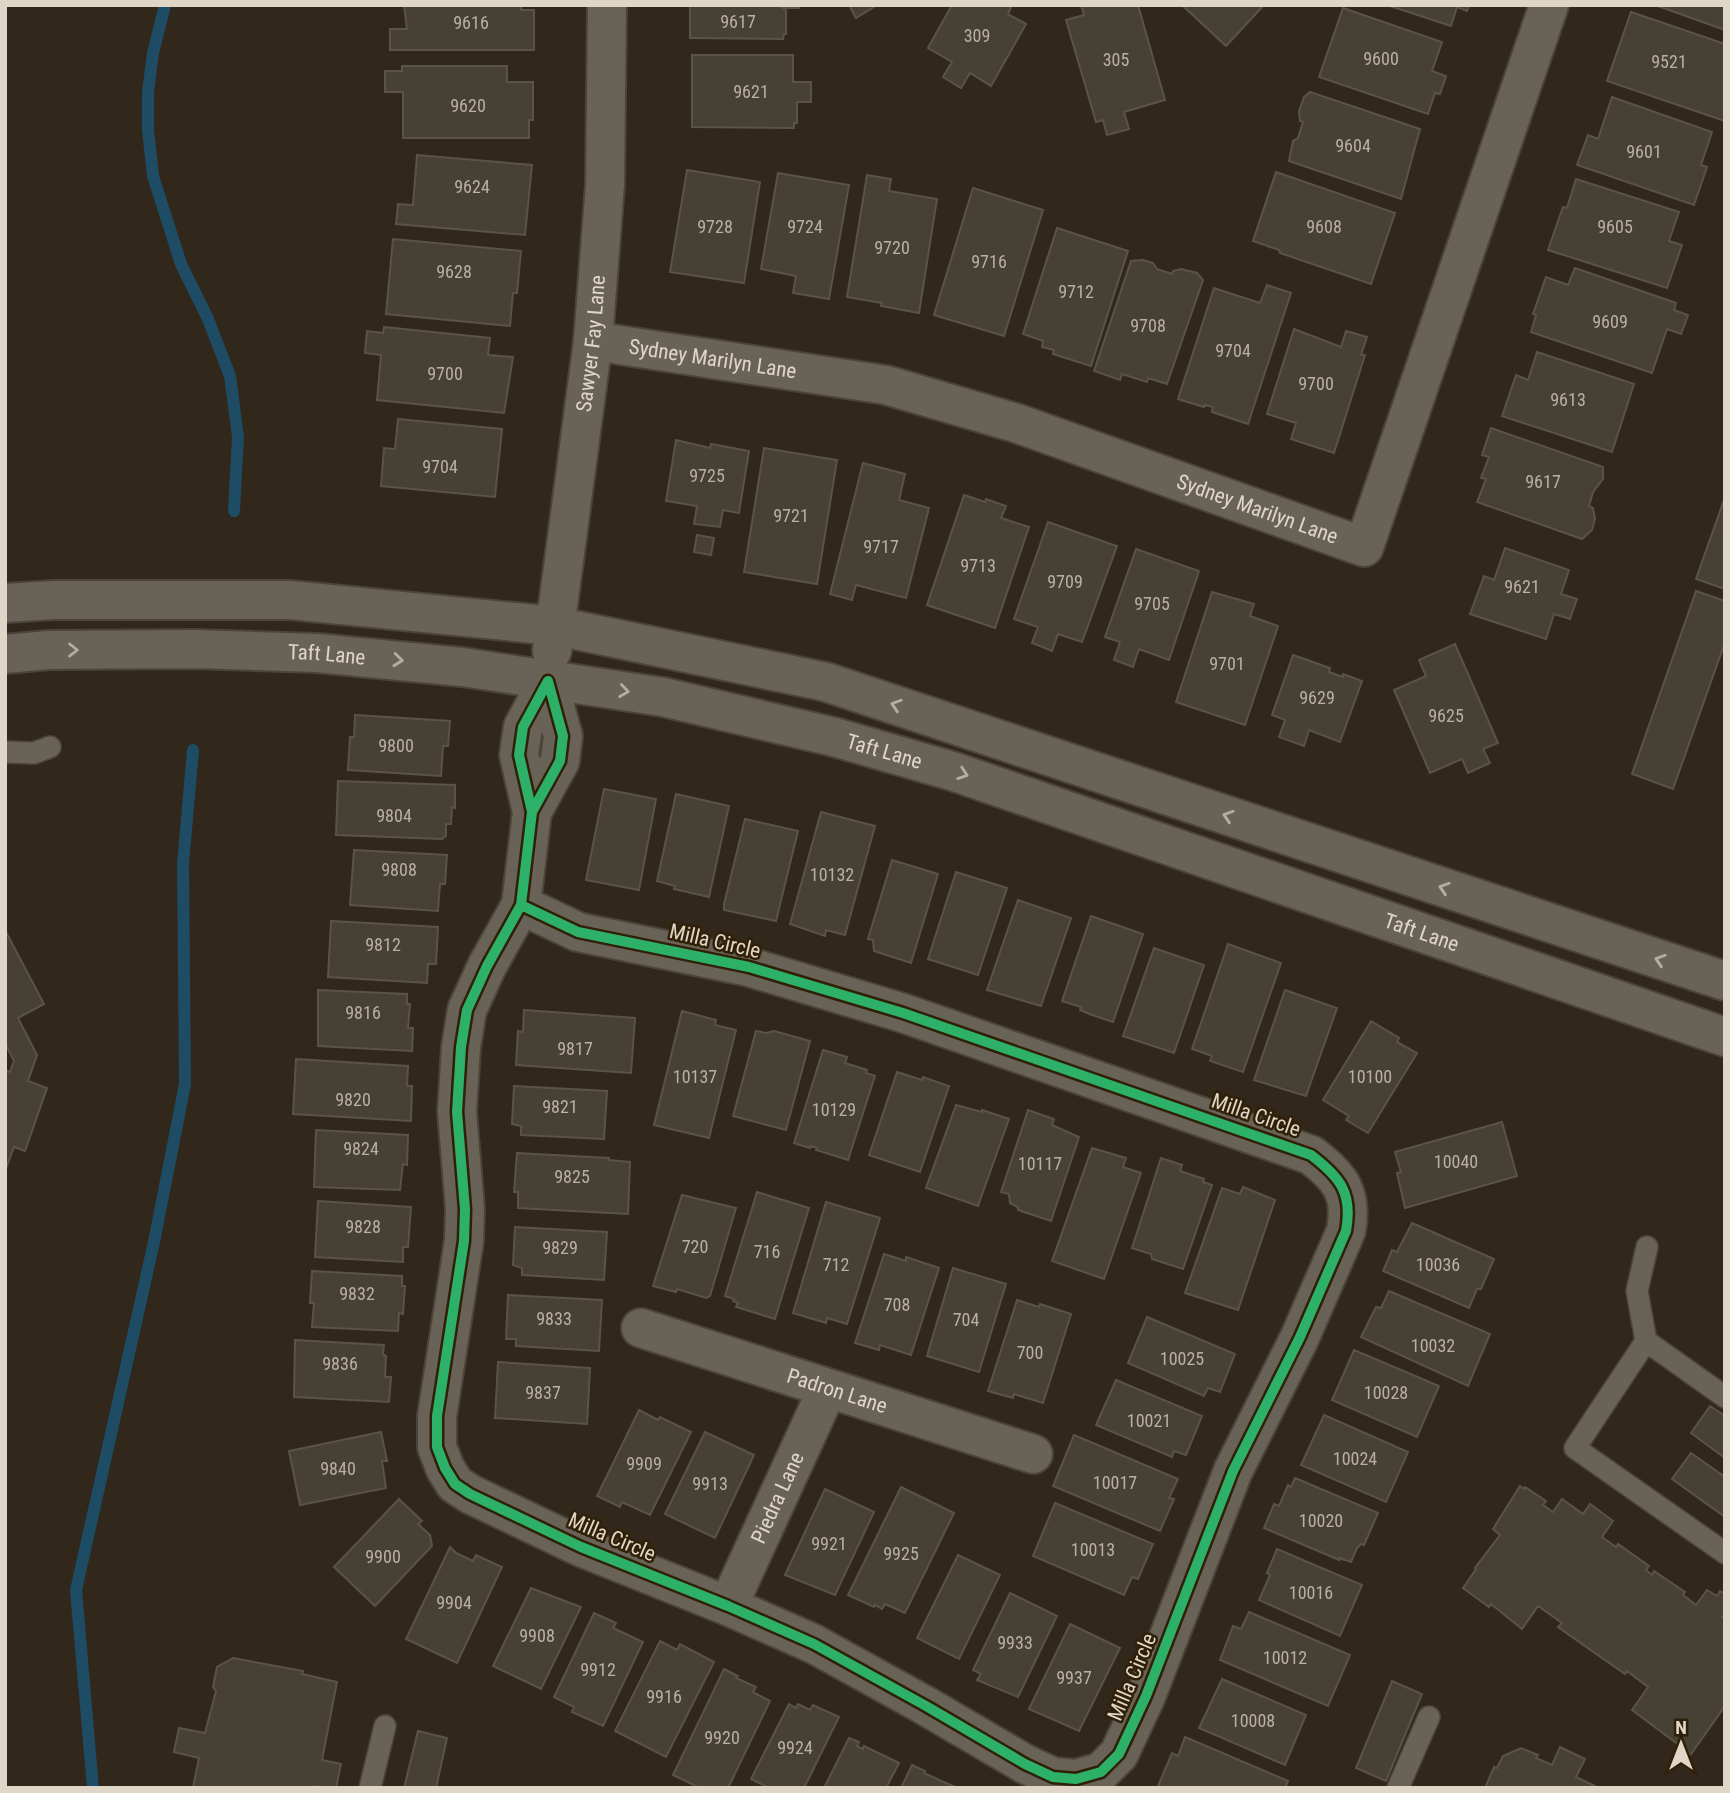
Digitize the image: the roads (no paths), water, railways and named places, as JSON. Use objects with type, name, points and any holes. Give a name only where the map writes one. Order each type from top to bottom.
[{"type":"street","name":"Sawyer Fay Lane","points":[[548,681],[593,341],[606,184],[607,5]]},
{"type":"street","name":"Sydney Marilyn Lane","points":[[593,341],[886,385],[1016,423],[1364,547],[1549,5]]},
{"type":"street","points":[[5,603],[54,600],[290,600],[555,626],[826,682],[1725,981]]},
{"type":"street","name":"Taft Lane","points":[[5,653],[169,649],[317,653],[462,667],[663,697],[834,737],[952,771],[1725,1037]]},
{"type":"street","name":"Milla Circle","points":[[521,905],[578,932],[749,967],[903,1013],[1311,1155],[1339,1179],[1349,1216],[1346,1231],[1300,1337],[1233,1471],[1146,1696],[1119,1754],[1101,1772],[1076,1779],[1053,1777],[1024,1764],[814,1644],[581,1547],[470,1494],[454,1484],[444,1468],[437,1447],[437,1416],[464,1241],[457,1112],[461,1047],[467,1010],[487,965],[521,905],[532,812],[560,761],[563,736],[548,681]]},
{"type":"street","name":"Padron Lane","points":[[641,1328],[827,1390],[1033,1454]]},
{"type":"street","name":"Piedra Lane","points":[[728,1606],[827,1390]]},
{"type":"lane","points":[[5,752],[34,753],[50,747]]},
{"type":"lane","points":[[1647,1247],[1637,1291],[1646,1341],[1574,1448],[1725,1553]]},
{"type":"lane","points":[[1646,1341],[1725,1397]]},
{"type":"lane","points":[[1398,1788],[1429,1717]]},
{"type":"lane","points":[[370,1788],[385,1726]]},
{"type":"waterway","points":[[165,5],[153,53],[148,92],[148,130],[153,176],[181,264],[208,319],[230,376],[238,437],[234,511]]},
{"type":"waterway","points":[[93,1788],[76,1590],[154,1242],[185,1084],[183,864],[193,750]]}]
